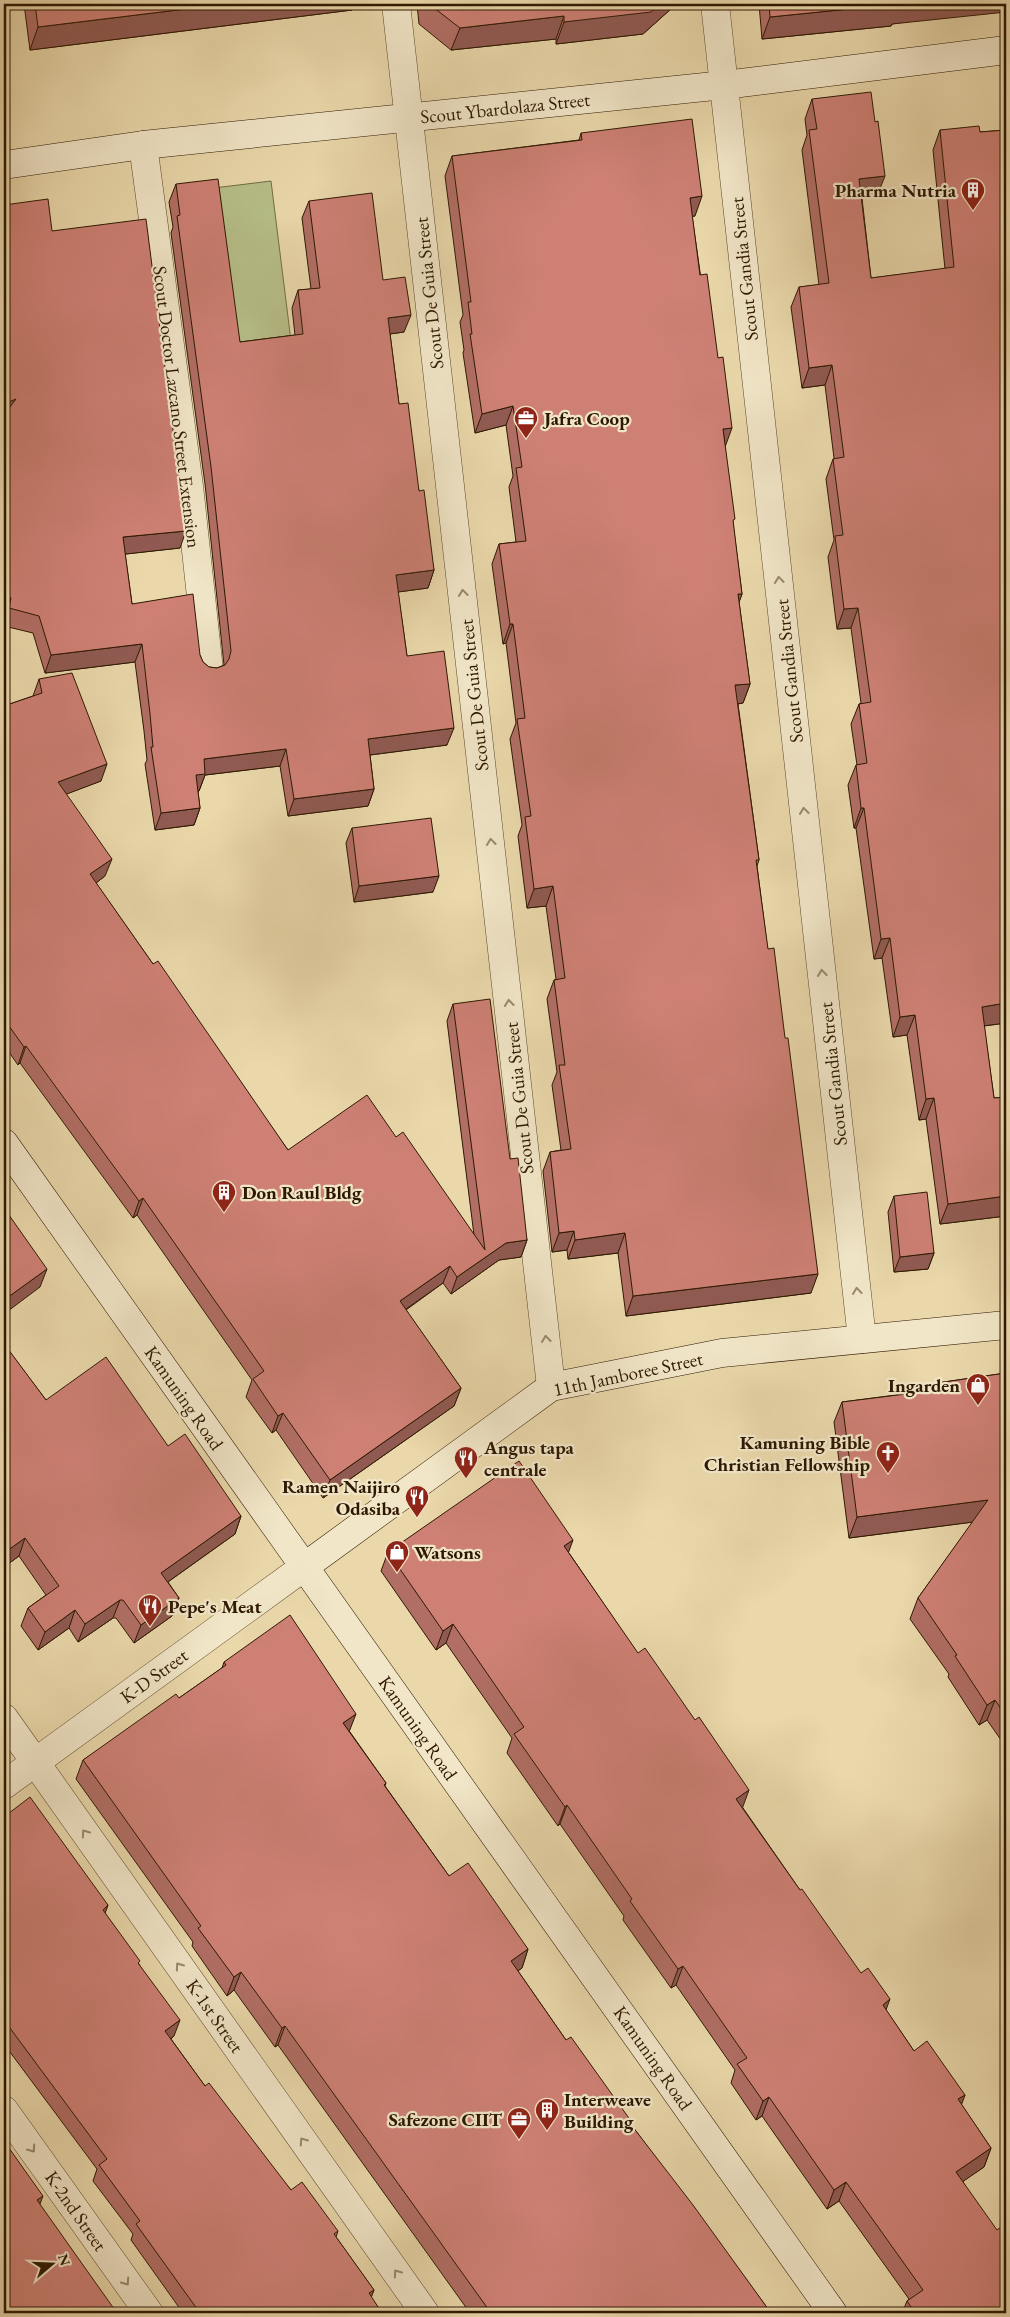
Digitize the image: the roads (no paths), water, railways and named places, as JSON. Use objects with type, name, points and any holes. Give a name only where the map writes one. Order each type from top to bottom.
[{"type":"street","name":"Scout De Guia Street","points":[[396,4],[551,1387]]},
{"type":"street","name":"Scout Gandia Street","points":[[715,4],[862,1339]]},
{"type":"street","name":"Scout Ybardolaza Street","points":[[4,166],[143,145],[724,85],[1006,50]]},
{"type":"street","name":"Scout Doctor Lazcano Street Extension","points":[[143,145],[188,486],[209,670]]},
{"type":"street","name":"Kamuning Road","points":[[4,1143],[833,2313]]},
{"type":"street","name":"11th Jamboree Street","points":[[304,1567],[551,1387],[722,1353],[1006,1325]]},
{"type":"street","name":"K-D Street","points":[[4,1785],[304,1567]]},
{"type":"street","name":"K-1st Street","points":[[4,1718],[425,2313]]},
{"type":"street","name":"K-2nd Street","points":[[4,2110],[149,2313]]},
{"type":"place","name":"Pharma Nutria","points":[[973,211]]},
{"type":"place","name":"Jafra Coop","points":[[526,439]]},
{"type":"place","name":"Don Raul Bldg","points":[[224,1213]]},
{"type":"place","name":"Ingarden","points":[[978,1406]]},
{"type":"place","name":"Kamuning Bible Christian Fellowship","points":[[888,1474]]},
{"type":"place","name":"Angus tapa centrale","points":[[466,1479]]},
{"type":"place","name":"Ramen Naijiro Odasiba","points":[[417,1518]]},
{"type":"place","name":"Watsons","points":[[397,1573]]},
{"type":"place","name":"Pepe's Meat","points":[[150,1627]]},
{"type":"place","name":"Interweave Building","points":[[547,2131]]},
{"type":"place","name":"Safezone CIIT","points":[[519,2140]]}]
